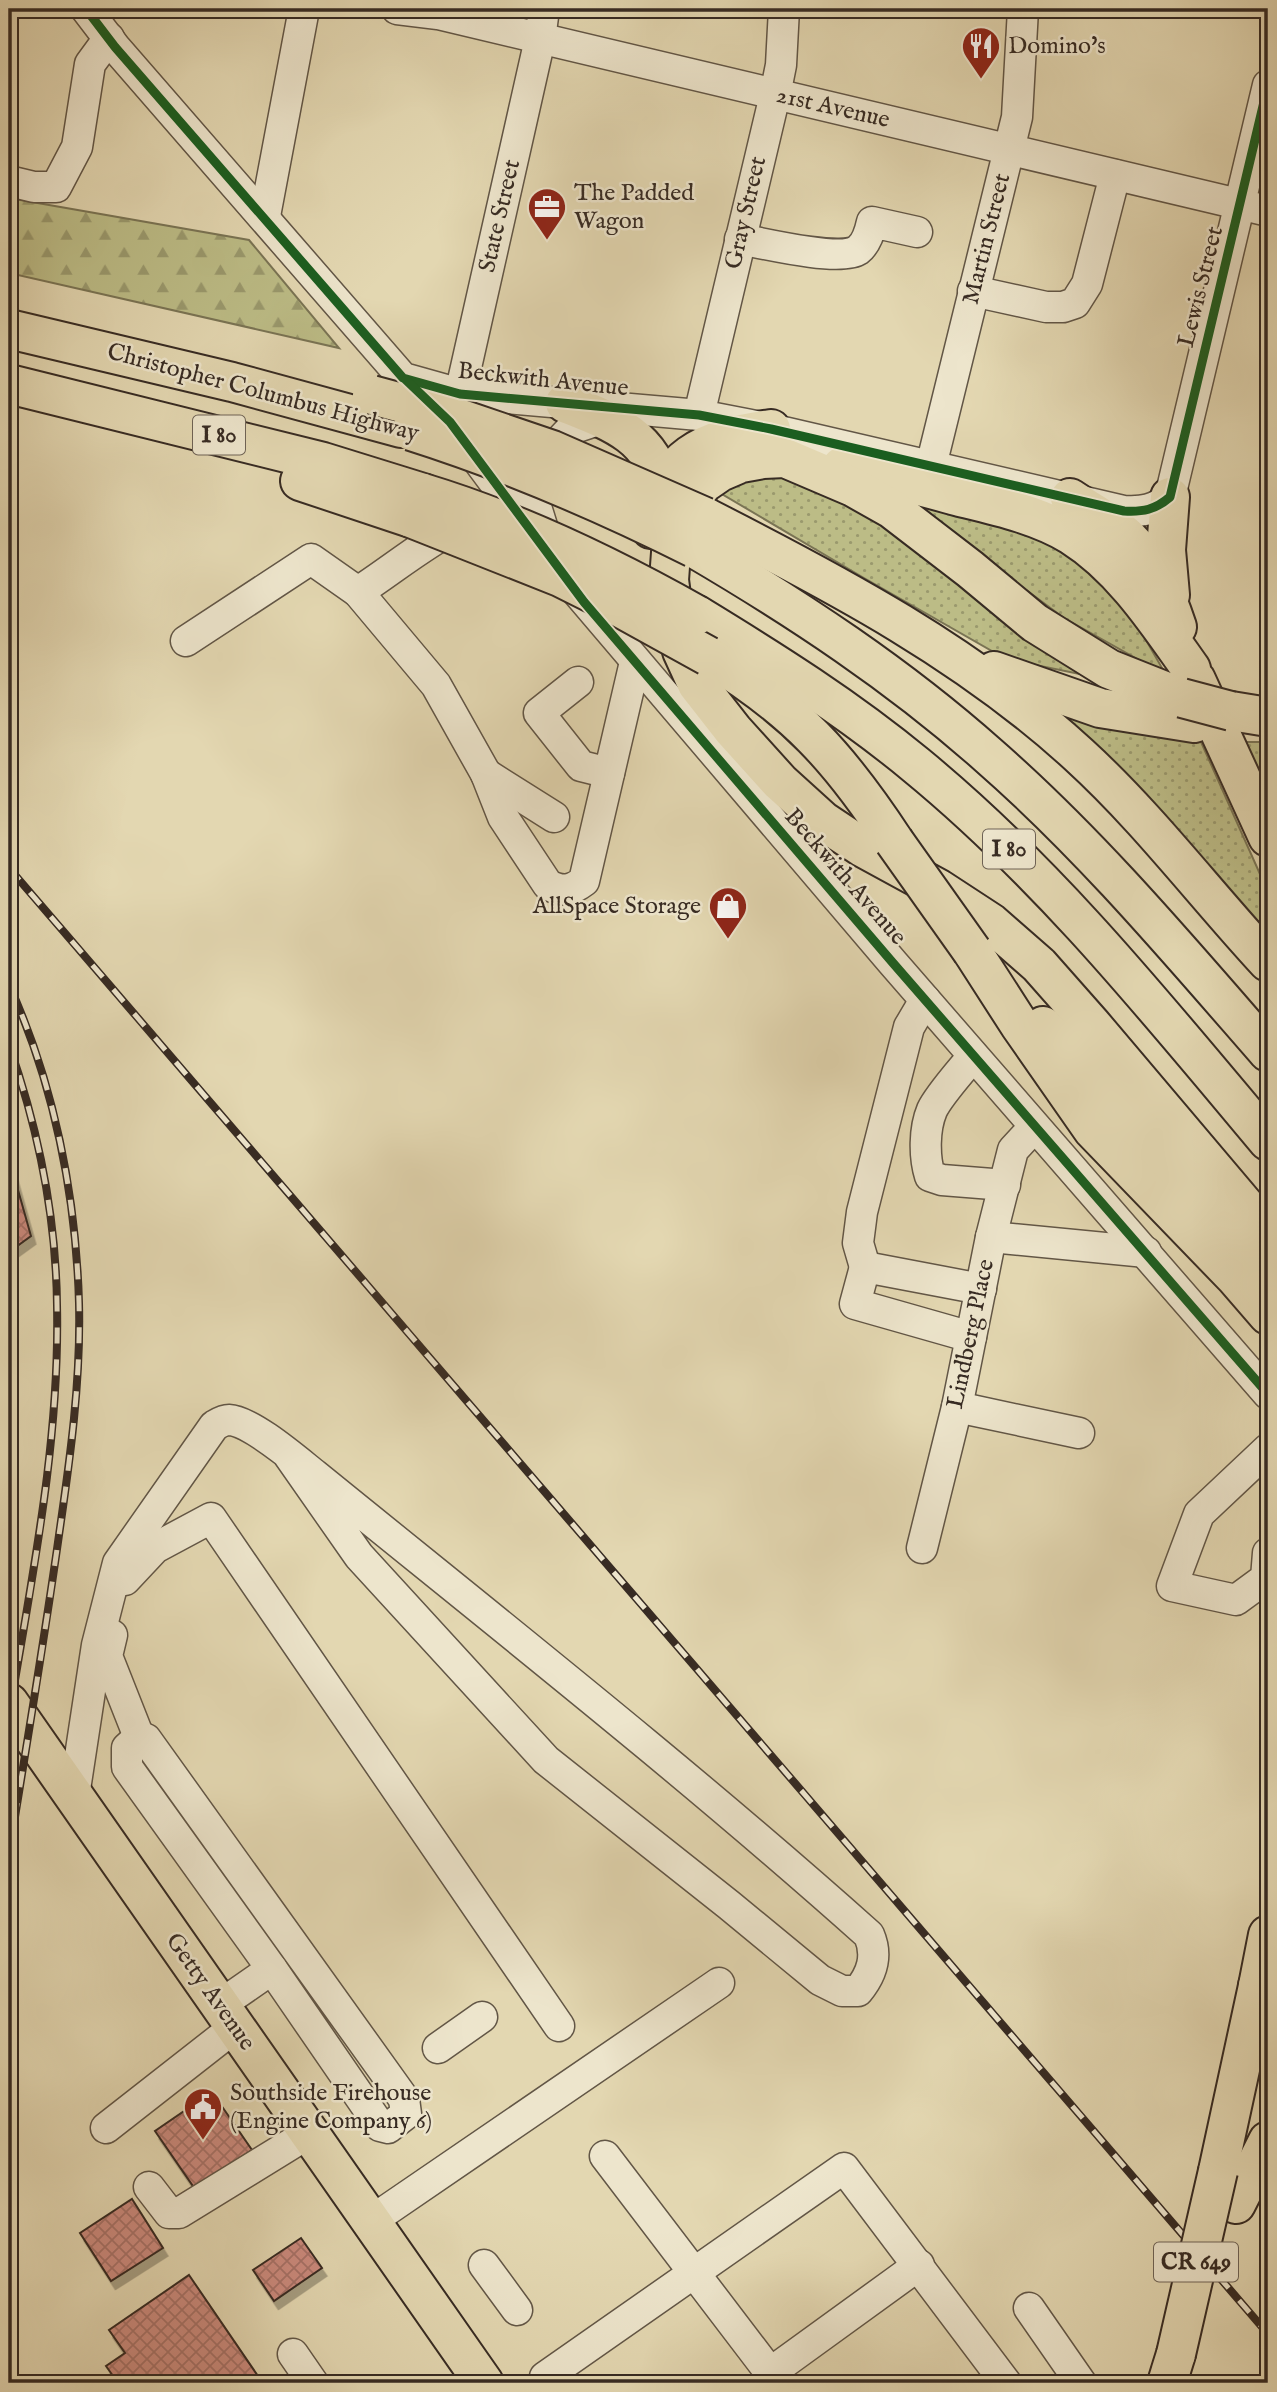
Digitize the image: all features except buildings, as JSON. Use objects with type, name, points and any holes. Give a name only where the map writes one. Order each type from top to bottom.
[{"type":"main road","name":"Christopher Columbus Highway","points":[[9,329],[232,382],[401,428],[699,532],[809,618],[873,662],[989,755],[1096,859],[1268,1052]]},
{"type":"main road","points":[[232,382],[320,381],[387,386],[461,419],[552,450],[699,532],[804,567],[937,645],[1038,719],[1081,756],[1123,798],[1268,962]]},
{"type":"main road","name":"I 80","points":[[10,385],[310,459],[417,505],[494,517],[599,564],[697,615],[799,677],[857,718],[918,766],[975,817],[1030,869],[1114,960],[1268,1141]]},
{"type":"main road","points":[[565,403],[618,425],[646,449],[660,473],[663,488]]},
{"type":"main road","points":[[1268,837],[1189,697],[1155,618],[1123,580],[1090,550],[1051,525],[981,502],[818,460],[747,433],[701,447],[677,464],[663,488],[653,516],[647,572],[655,633],[675,668],[780,782],[823,821],[862,848],[939,889],[991,923],[1039,965],[1268,1233]]},
{"type":"main road","points":[[778,444],[892,509],[970,569],[1035,624],[1109,669],[1251,720]]},
{"type":"main road","points":[[710,703],[688,667],[677,633],[669,580],[672,539],[692,497],[704,483],[741,463],[763,459],[778,444]]},
{"type":"main road","points":[[1170,497],[1166,550],[1171,607],[1189,697]]},
{"type":"main road","points":[[1070,498],[1129,539],[1151,566],[1171,607]]},
{"type":"main road","points":[[417,505],[612,603],[708,656],[774,700],[803,726],[851,778],[1093,1130],[1236,1278],[1268,1315]]},
{"type":"main road","points":[[937,645],[1031,685],[1100,708],[1189,697]]},
{"type":"main road","points":[[972,951],[1268,1266]]},
{"type":"main road","name":"Getty Avenue","points":[[9,1703],[371,2221],[480,2382]]},
{"type":"main road","points":[[1263,1972],[1268,1935]]},
{"type":"main road","name":"CR 649","points":[[1184,2373],[1228,2200],[1263,1972]]},
{"type":"main road","name":"CR 649","points":[[1184,2373],[1228,2200],[1268,2064]]},
{"type":"main road","points":[[1228,2200],[1268,2141]]},
{"type":"street","name":"Beckwith Avenue","points":[[86,9],[265,216],[387,386],[450,422],[584,602],[973,1056],[1268,1394]]},
{"type":"street","points":[[265,216],[304,9]]},
{"type":"street","name":"21st Avenue","points":[[397,9],[438,14],[1255,208]]},
{"type":"street","name":"State Street","points":[[450,422],[460,394],[540,39],[544,9]]},
{"type":"street","name":"Gray Street","points":[[699,415],[775,95],[781,65],[784,9]]},
{"type":"street","name":"Martin Street","points":[[931,466],[1017,117],[1023,9]]},
{"type":"street","points":[[9,181],[34,187],[56,187],[77,147],[90,64],[109,38]]},
{"type":"street","name":"Lewis Street","points":[[1170,497],[1255,208],[1268,86]]},
{"type":"street","points":[[974,291],[1046,307],[1063,307],[1075,303],[1087,284],[1115,175]]},
{"type":"street","points":[[740,239],[807,252],[848,253],[856,252],[862,246],[873,222],[917,232]]},
{"type":"street","name":"Beckwith Avenue","points":[[387,386],[699,415],[778,444],[931,466],[1124,511],[1142,512],[1153,509],[1170,497]]},
{"type":"street","points":[[552,559],[534,500],[540,462],[571,429],[604,418]]},
{"type":"street","points":[[358,592],[397,567],[437,536],[508,501]]},
{"type":"street","points":[[186,640],[310,559],[358,592],[436,685],[486,774],[503,817],[548,885],[558,890],[573,889],[584,881],[635,662]]},
{"type":"street","points":[[578,682],[539,713],[581,766],[609,773]]},
{"type":"street","points":[[486,774],[555,817]]},
{"type":"street","points":[[925,1000],[909,1027],[862,1212],[858,1243],[865,1267],[855,1304],[971,1337]]},
{"type":"street","points":[[973,1056],[932,1110],[926,1163],[930,1176],[942,1180],[1005,1185]]},
{"type":"street","name":"Lindberg Place","points":[[922,1548],[957,1407],[991,1237],[1013,1150],[1025,1137],[1037,1130]]},
{"type":"street","points":[[991,1237],[1146,1252]]},
{"type":"street","points":[[865,1267],[981,1289]]},
{"type":"street","points":[[957,1407],[1079,1433]]},
{"type":"street","points":[[74,1796],[97,1645],[118,1563],[214,1426],[226,1419],[243,1422],[287,1453],[789,1863],[869,1935],[874,1946],[873,1968],[867,1980],[858,1991],[842,1991],[820,1980],[719,1896],[545,1760],[359,1556],[287,1453]]},
{"type":"street","points":[[1268,1449],[1199,1514],[1172,1586],[1236,1600],[1266,1578],[1268,1553]]},
{"type":"street","points":[[139,1737],[107,1656],[125,1579],[155,1548],[211,1518],[559,2026]]},
{"type":"street","points":[[139,1737],[146,1739],[404,2099],[406,2113],[388,2128],[380,2126],[127,1766],[127,1748],[139,1737]]},
{"type":"street","points":[[106,2128],[267,1962],[294,1944]]},
{"type":"street","points":[[371,2221],[719,1983]]},
{"type":"street","points":[[438,2048],[482,2017]]},
{"type":"street","points":[[149,2187],[169,2214],[179,2214],[309,2133]]},
{"type":"street","points":[[605,2156],[774,2378],[919,2265]]},
{"type":"street","points":[[545,2377],[844,2168],[1006,2383]]},
{"type":"street","points":[[484,2265],[517,2310]]},
{"type":"street","points":[[1029,2308],[1081,2383]]},
{"type":"street","points":[[293,2354],[313,2383]]},
{"type":"green space","points":[[9,198],[249,240],[339,348],[9,273]]},
{"type":"green space","points":[[780,465],[876,513],[1114,681],[1006,659],[710,487]]},
{"type":"green space","points":[[884,485],[1061,536],[1114,584],[1166,675],[1064,618]]},
{"type":"green space","points":[[1046,699],[1197,733],[1268,892],[1268,932]]},
{"type":"green space","points":[[1244,742],[1268,742],[1268,792]]},
{"type":"railway","points":[[9,868],[1268,2334]]},
{"type":"railway","points":[[9,985],[38,1061],[60,1141],[73,1222],[79,1303],[76,1391],[67,1478],[9,1854]]},
{"type":"railway","points":[[9,1045],[29,1108],[43,1173],[53,1239],[57,1305],[57,1357],[49,1460],[9,1716]]},
{"type":"cycle path","points":[[86,9],[115,47],[403,378],[460,394],[699,415],[771,429],[1124,511],[1148,509],[1170,497],[1268,85]]},
{"type":"cycle path","points":[[406,380],[450,422],[584,602],[1268,1394]]},
{"type":"place","name":"Domino's","points":[[981,80]]},
{"type":"place","name":"The Padded Wagon","points":[[547,241]]},
{"type":"place","name":"AllSpace Storage","points":[[728,940]]},
{"type":"place","name":"Southside Firehouse (Engine Company 6)","points":[[203,2141]]}]
